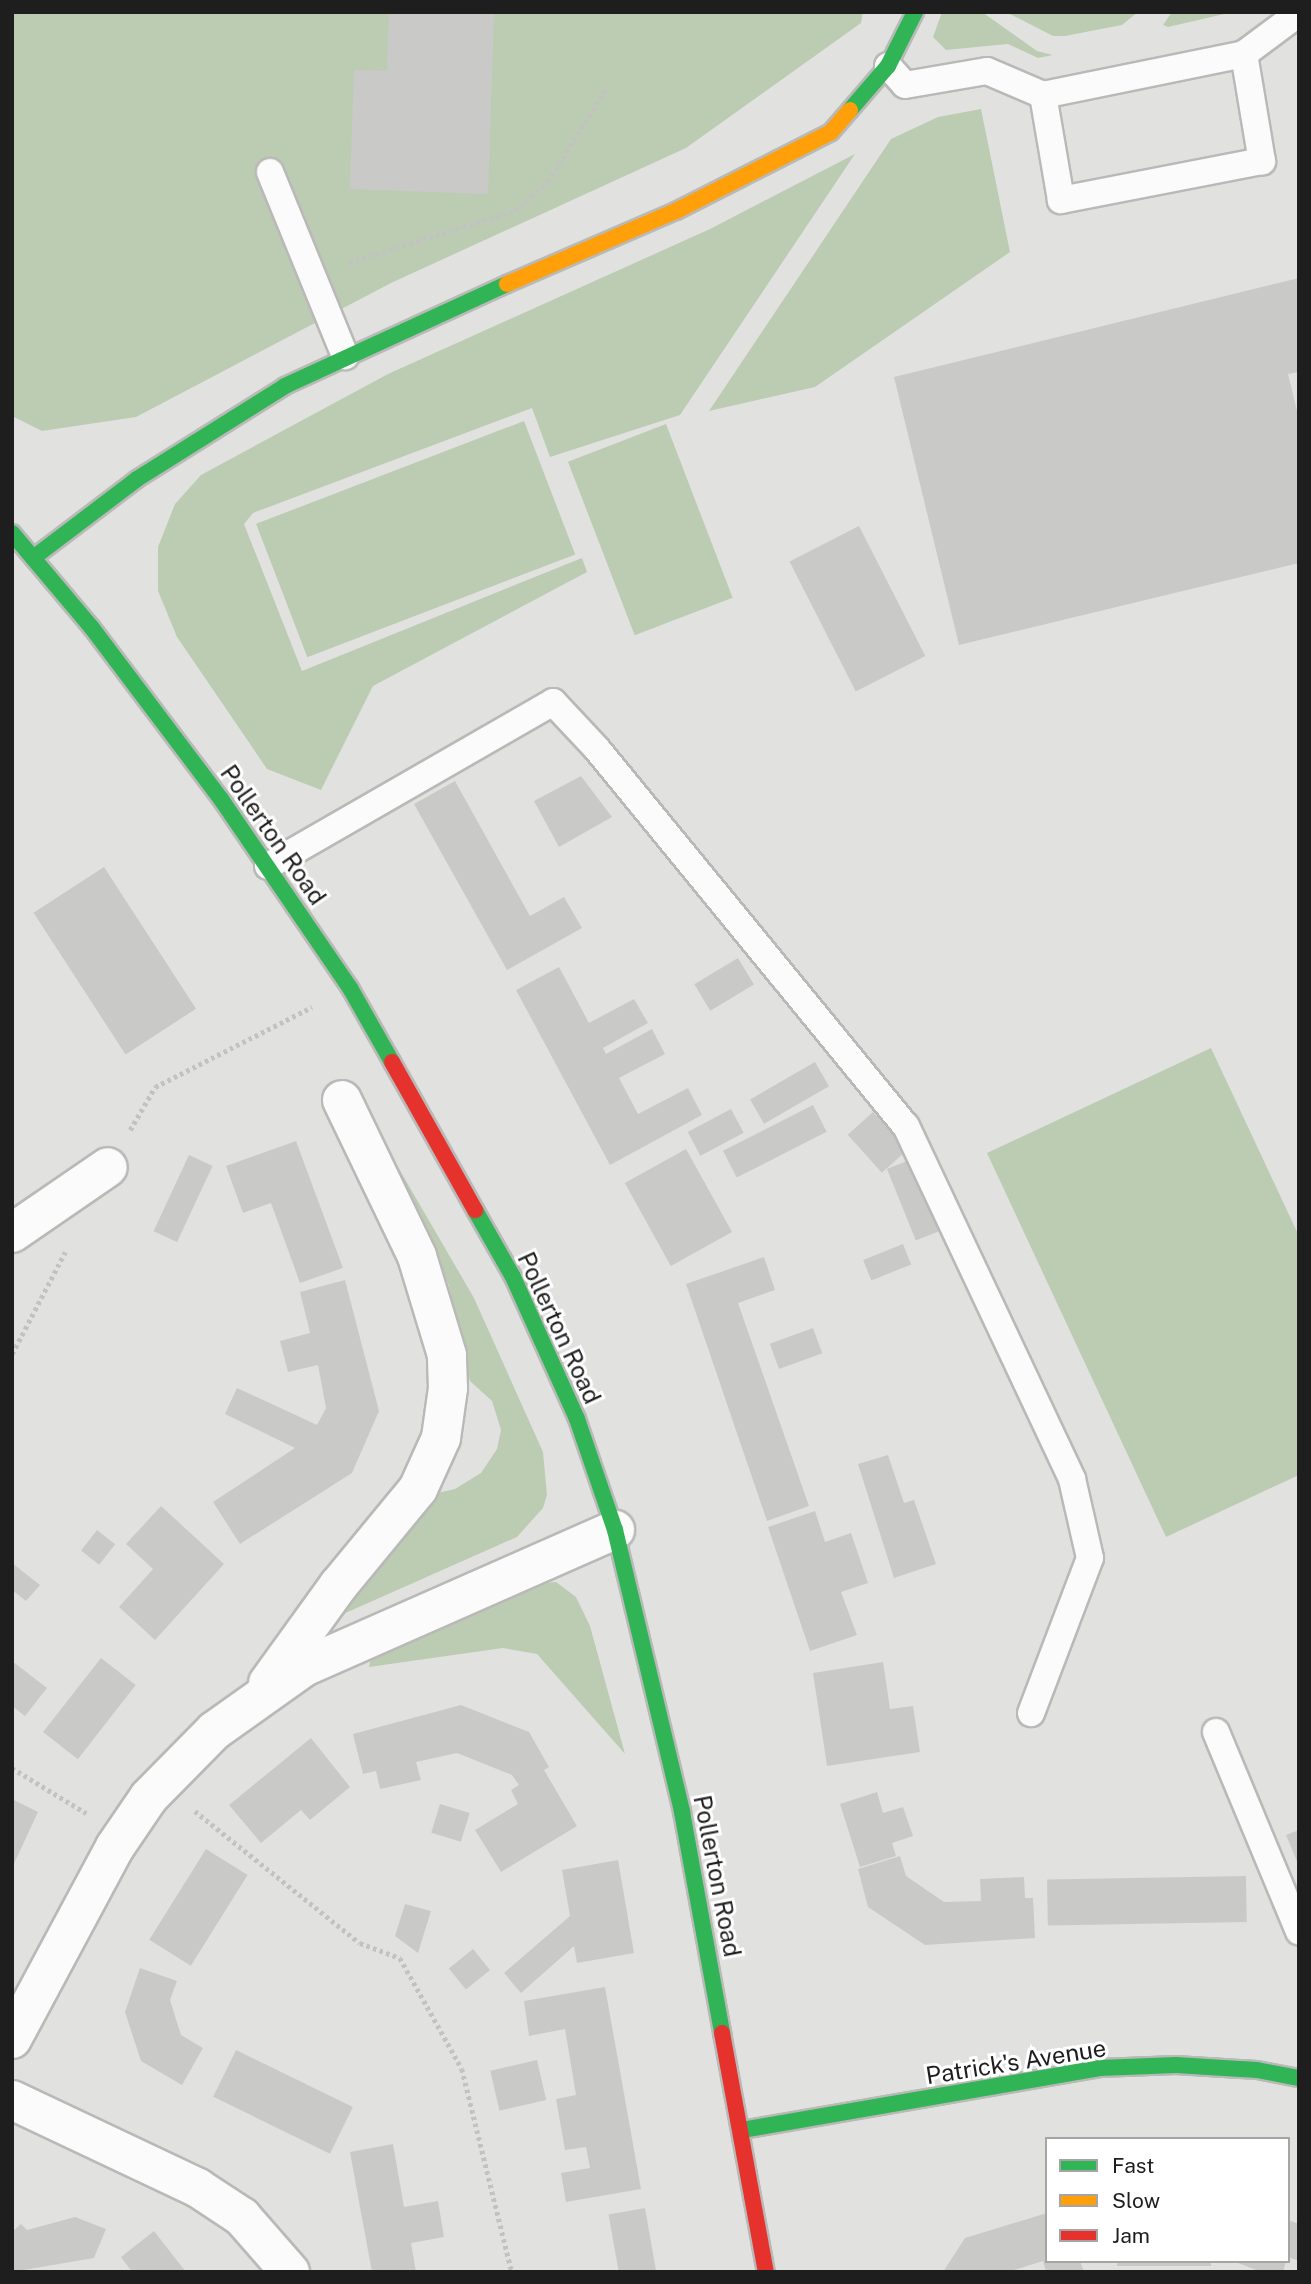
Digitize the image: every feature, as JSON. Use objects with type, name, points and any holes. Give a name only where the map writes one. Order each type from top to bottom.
[{"type":"main road","points":[[33,558],[209,431],[345,356],[676,211],[831,132],[888,66],[915,12]]},
{"type":"main road","name":"Pollerton Road","points":[[12,533],[141,692],[268,866],[350,988],[513,1277],[577,1419],[615,1530],[682,1812],[766,2272]]},
{"type":"main road","name":"Patrick's Avenue","points":[[742,2130],[1100,2068],[1176,2065],[1257,2070],[1299,2078]]},
{"type":"street","points":[[259,1696],[338,1586],[418,1489],[441,1438],[448,1388],[447,1355],[417,1256],[342,1100]]},
{"type":"street","points":[[12,1233],[108,1167]]},
{"type":"street","points":[[12,2039],[123,1836],[161,1784],[214,1731],[259,1696],[304,1667],[615,1530]]},
{"type":"street","points":[[12,2100],[198,2188],[242,2217],[290,2272]]},
{"type":"lane","points":[[888,66],[905,85],[986,71],[1043,95],[1244,54],[1299,13]]},
{"type":"lane","points":[[1043,95],[1061,200],[1262,161],[1244,54]]},
{"type":"lane","points":[[270,172],[345,356]]},
{"type":"lane","points":[[268,866],[553,702],[597,749],[906,1126],[1072,1479],[1090,1558],[1031,1713]]},
{"type":"lane","points":[[1216,1732],[1299,1931]]},
{"type":"path","points":[[311,273],[515,211],[548,182],[606,88]]},
{"type":"path","points":[[108,1167],[155,1087],[350,988]]},
{"type":"path","points":[[12,1354],[66,1249]]},
{"type":"path","points":[[12,1768],[123,1836]]},
{"type":"path","points":[[161,1784],[360,1943],[400,1958],[462,2069],[512,2272]]},
{"type":"green space","points":[[12,12],[863,12],[861,23],[686,148],[391,283],[136,417],[42,431],[12,416]]},
{"type":"green space","points":[[942,12],[982,12],[1037,51],[1053,55],[1038,58],[1008,44],[946,50],[933,37]]},
{"type":"green space","points":[[1006,12],[1138,12],[1122,25],[1053,36]]},
{"type":"green space","points":[[1172,12],[1233,12],[1168,27],[1163,25]]},
{"type":"green space","points":[[981,109],[1010,252],[815,387],[709,411],[891,139],[938,117]]},
{"type":"green space","points":[[855,154],[680,415],[550,457],[532,408],[253,513],[244,524],[302,671],[582,558],[587,572],[373,686],[321,790],[267,769],[177,637],[158,591],[158,547],[175,504],[201,475],[388,374],[710,229]]},
{"type":"green space","points":[[524,421],[575,555],[307,657],[256,524]]},
{"type":"green space","points":[[666,424],[733,598],[635,635],[568,462]]},
{"type":"green space","points":[[1211,1048],[1299,1236],[1299,1475],[1166,1537],[987,1153]]},
{"type":"green space","points":[[359,1100],[474,1298],[543,1452],[547,1495],[543,1508],[517,1537],[341,1615],[345,1597],[433,1494],[455,1489],[481,1473],[497,1449],[501,1430],[492,1401],[470,1381],[448,1283]]},
{"type":"green space","points":[[556,1582],[576,1597],[590,1626],[625,1754],[537,1654],[503,1648],[369,1667],[372,1653],[527,1584]]},
{"type":"building","points":[[389,12],[494,12],[488,194],[350,189],[354,70],[387,71]]},
{"type":"building","points":[[1299,278],[1299,372],[1288,374],[1299,419],[1299,563],[959,645],[894,377]]},
{"type":"building","points":[[859,526],[925,656],[856,691],[790,561]]},
{"type":"building","points":[[581,776],[612,817],[559,847],[534,801]]},
{"type":"building","points":[[455,781],[530,916],[564,897],[582,928],[507,970],[414,804]]},
{"type":"building","points":[[104,867],[196,1009],[126,1054],[34,913]]},
{"type":"building","points":[[738,958],[754,985],[710,1011],[694,984]]},
{"type":"building","points":[[559,967],[589,1023],[634,999],[648,1023],[603,1048],[606,1054],[652,1029],[665,1054],[619,1078],[638,1114],[688,1088],[702,1115],[610,1165],[516,990]]},
{"type":"building","points":[[815,1062],[829,1086],[764,1124],[750,1100]]},
{"type":"building","points":[[813,1105],[827,1132],[737,1178],[723,1151]]},
{"type":"building","points":[[731,1109],[744,1133],[700,1156],[688,1132]]},
{"type":"building","points":[[873,1112],[907,1150],[882,1173],[848,1135]]},
{"type":"building","points":[[296,1141],[343,1268],[300,1283],[271,1203],[243,1213],[226,1166]]},
{"type":"building","points":[[686,1149],[732,1232],[671,1266],[625,1183]]},
{"type":"building","points":[[189,1155],[213,1166],[177,1242],[154,1231]]},
{"type":"building","points":[[912,1159],[941,1230],[916,1241],[887,1169]]},
{"type":"building","points":[[903,1244],[911,1264],[871,1281],[863,1260]]},
{"type":"building","points":[[764,1257],[775,1290],[738,1303],[809,1506],[767,1521],[686,1284]]},
{"type":"building","points":[[345,1280],[379,1411],[352,1473],[240,1544],[213,1502],[295,1448],[225,1414],[237,1388],[317,1425],[326,1408],[318,1365],[288,1372],[280,1341],[310,1333],[300,1292]]},
{"type":"building","points":[[813,1328],[822,1353],[779,1369],[770,1344]]},
{"type":"building","points":[[888,1455],[904,1503],[914,1500],[936,1564],[894,1578],[858,1464]]},
{"type":"building","points":[[161,1506],[224,1564],[155,1640],[119,1607],[153,1569],[126,1544]]},
{"type":"building","points":[[815,1511],[825,1542],[851,1533],[868,1583],[841,1592],[857,1635],[810,1651],[768,1527]]},
{"type":"building","points":[[97,1530],[115,1544],[99,1565],[81,1550]]},
{"type":"building","points":[[12,1563],[40,1585],[26,1601],[12,1590]]},
{"type":"building","points":[[101,1658],[136,1685],[78,1759],[43,1732]]},
{"type":"building","points":[[12,1661],[47,1688],[25,1716],[12,1706]]},
{"type":"building","points":[[883,1662],[890,1709],[913,1706],[920,1752],[827,1766],[813,1673]]},
{"type":"building","points":[[461,1705],[529,1732],[549,1767],[544,1770],[577,1826],[501,1872],[475,1830],[518,1804],[511,1790],[519,1785],[512,1775],[457,1753],[416,1762],[421,1780],[380,1789],[376,1771],[363,1774],[353,1734]]},
{"type":"building","points":[[311,1738],[350,1787],[310,1820],[301,1810],[261,1843],[229,1805]]},
{"type":"building","points":[[877,1792],[883,1813],[903,1807],[913,1836],[892,1843],[896,1856],[860,1867],[840,1804]]},
{"type":"building","points":[[12,1799],[38,1812],[12,1868]]},
{"type":"building","points":[[440,1804],[470,1813],[461,1842],[431,1833]]},
{"type":"building","points":[[1299,1830],[1299,1866],[1286,1835]]},
{"type":"building","points":[[206,1849],[248,1875],[191,1966],[149,1940]]},
{"type":"building","points":[[900,1856],[906,1876],[944,1902],[981,1901],[980,1879],[1024,1877],[1025,1898],[1033,1898],[1035,1938],[925,1945],[868,1907],[858,1869]]},
{"type":"building","points":[[618,1860],[634,1953],[577,1963],[574,1946],[521,1993],[504,1973],[570,1916],[562,1870]]},
{"type":"building","points":[[1246,1876],[1247,1922],[1048,1925],[1047,1879]]},
{"type":"building","points":[[405,1904],[431,1911],[418,1953],[395,1936]]},
{"type":"building","points":[[473,1949],[490,1970],[466,1989],[449,1969]]},
{"type":"building","points":[[140,1968],[177,1981],[170,2000],[181,2035],[203,2048],[182,2085],[141,2061],[125,2012]]},
{"type":"building","points":[[605,1987],[641,2189],[566,2202],[561,2173],[590,2168],[586,2147],[565,2150],[556,2099],[576,2095],[565,2029],[529,2036],[524,2001]]},
{"type":"building","points":[[236,2050],[353,2107],[330,2154],[213,2097]]},
{"type":"building","points":[[537,2060],[546,2100],[499,2111],[490,2071]]},
{"type":"building","points":[[393,2144],[404,2207],[438,2201],[444,2237],[411,2243],[416,2272],[372,2272],[350,2152]]},
{"type":"building","points":[[645,2208],[656,2272],[619,2272],[609,2214]]},
{"type":"building","points":[[1045,2214],[1045,2263],[1081,2263],[1084,2272],[1046,2272],[1043,2261],[1008,2272],[943,2272],[965,2238]]},
{"type":"building","points":[[75,2217],[106,2229],[94,2258],[12,2272],[12,2232],[21,2224],[27,2230]]},
{"type":"building","points":[[1290,2221],[1299,2224],[1299,2261],[1290,2258]]},
{"type":"building","points":[[154,2231],[186,2272],[132,2272],[121,2257]]},
{"type":"building","points":[[1117,2263],[1211,2263],[1211,2266],[1117,2266]]},
{"type":"building","points":[[1238,2263],[1285,2263],[1283,2272],[1261,2272]]},
{"type":"traffic: fast","points":[[850,110],[888,66],[915,12]]},
{"type":"traffic: fast","points":[[33,558],[137,479],[285,386],[507,284]]},
{"type":"traffic: fast","points":[[12,533],[92,628],[221,799],[350,988],[392,1062]]},
{"type":"traffic: fast","points":[[475,1210],[513,1277],[577,1419],[615,1530],[682,1812],[722,2033]]},
{"type":"traffic: fast","points":[[742,2130],[1100,2068],[1176,2065],[1257,2070],[1299,2078]]},
{"type":"traffic: slow","points":[[507,284],[676,211],[831,132],[850,110]]},
{"type":"traffic: jam","points":[[392,1062],[475,1210]]},
{"type":"traffic: jam","points":[[722,2033],[766,2272]]}]
